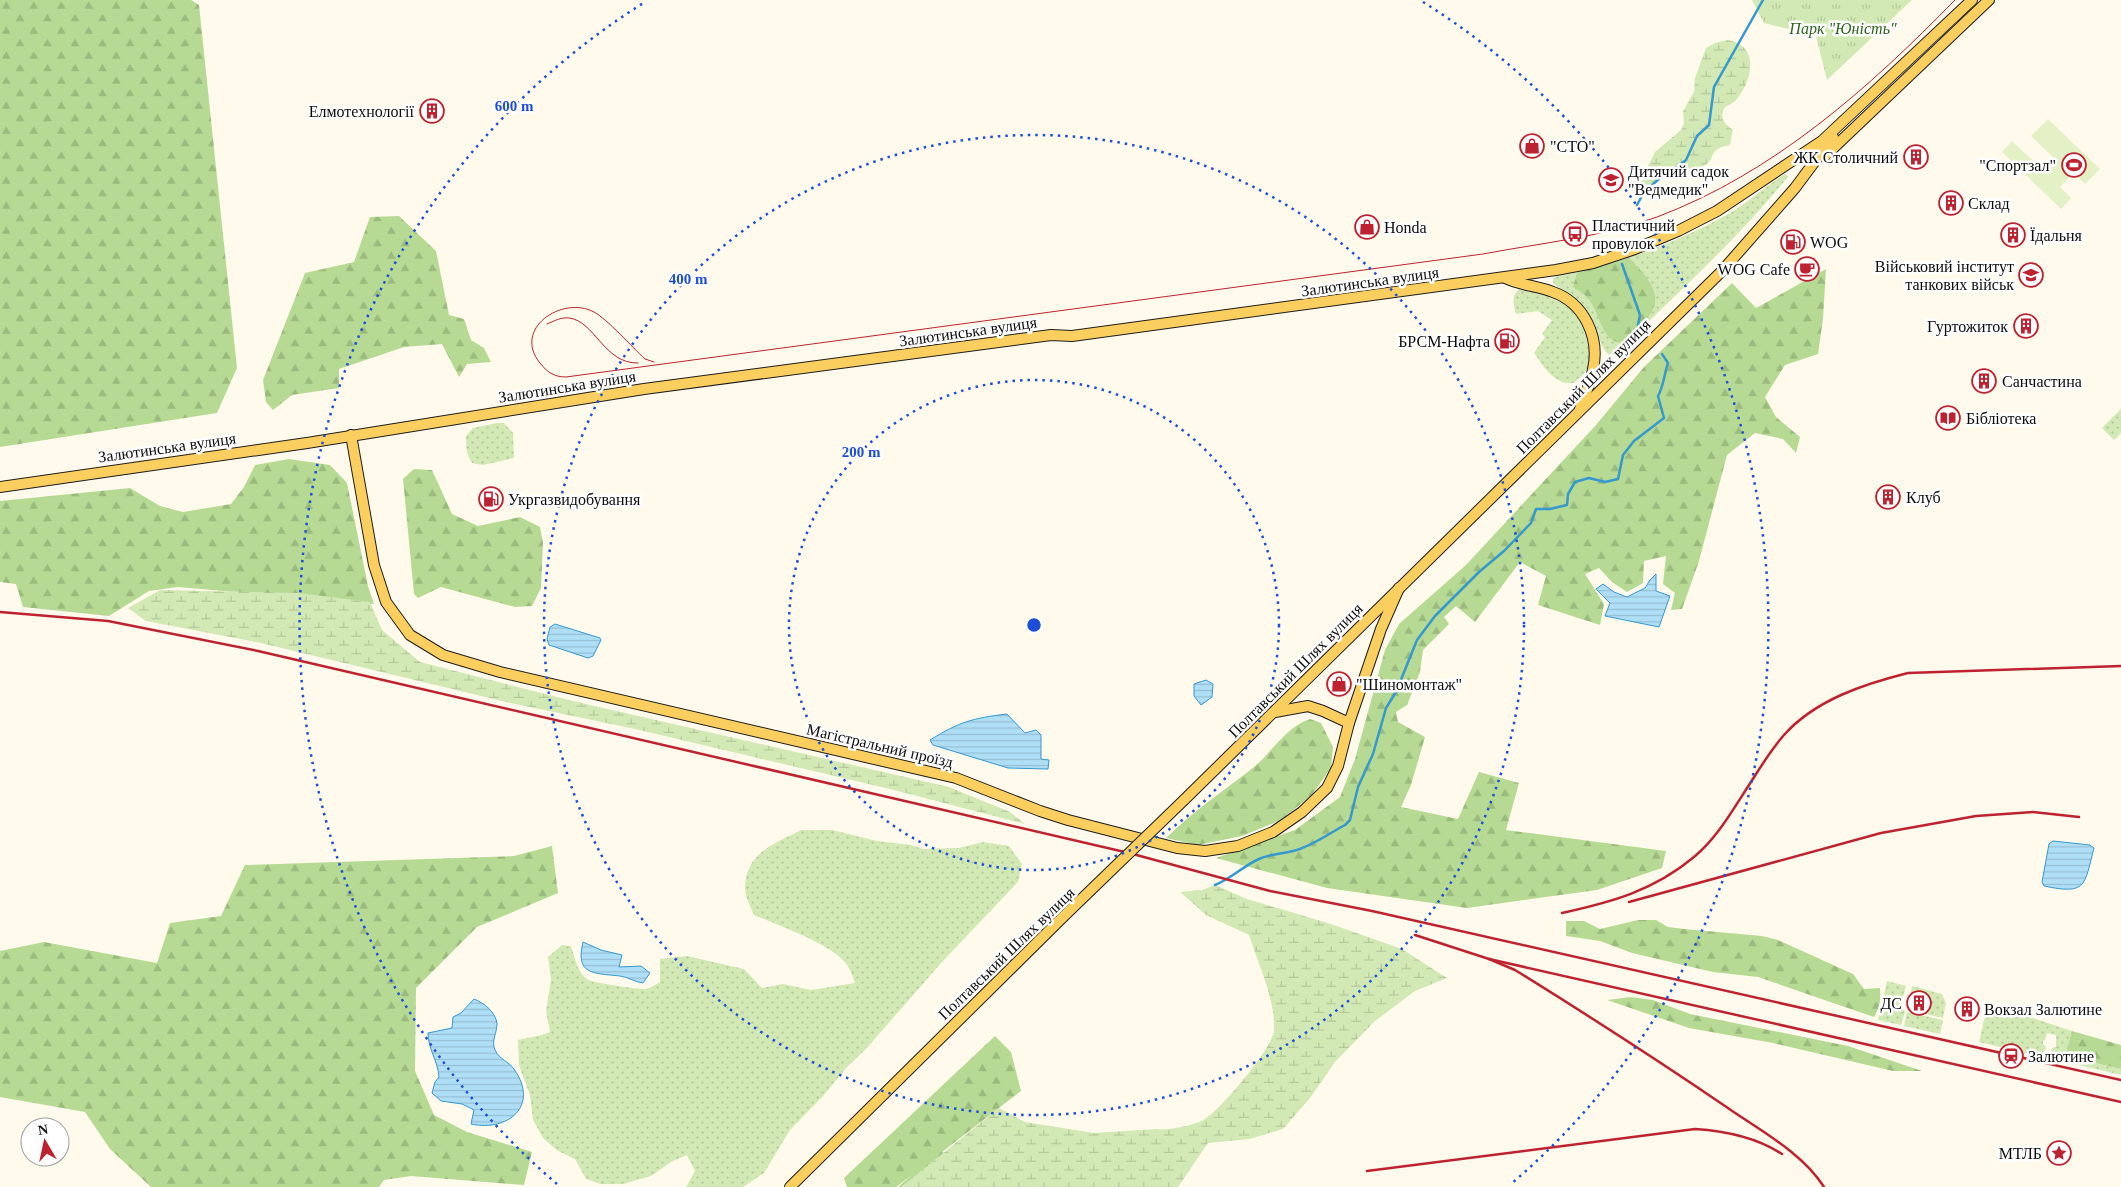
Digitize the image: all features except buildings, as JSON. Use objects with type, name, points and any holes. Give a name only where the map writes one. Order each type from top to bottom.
[{"type":"main road","name":"Залютинська вулиця","points":[[0,487],[307,443],[644,389],[791,368],[1051,335],[1072,336],[1504,278],[1593,263],[1635,249],[1717,212],[1815,147],[1972,0]]},
{"type":"main road","name":"Полтавський Шлях вулиця","points":[[1813,166],[1989,0]]},
{"type":"main road","name":"Полтавський Шлях вулиця","points":[[790,1187],[1722,271],[1813,166],[1849,116]]},
{"type":"main road","points":[[1554,292],[1548,283],[1556,270]]},
{"type":"main road","points":[[1504,278],[1554,292],[1568,300],[1581,312],[1589,325],[1594,342],[1593,371],[1579,411]]},
{"type":"main road","name":"Магістральний проїзд","points":[[351,435],[374,564],[386,602],[410,636],[443,655],[500,672],[956,778],[1068,820],[1176,848],[1205,851],[1238,846],[1273,832],[1302,812],[1327,788],[1338,766],[1349,724],[1381,629],[1399,588]]},
{"type":"main road","points":[[1274,712],[1308,706],[1349,724]]},
{"type":"green space","points":[[0,0],[191,0],[199,5],[237,368],[217,413],[0,447]]},
{"type":"green space","name":"Парк \"Юність\"","points":[[1752,0],[1912,0],[1827,80],[1816,36],[1764,23]]},
{"type":"green space","points":[[1727,40],[1738,43],[1745,49],[1749,56],[1750,64],[1750,73],[1743,91],[1736,100],[1724,108],[1722,116],[1727,125],[1733,130],[1730,145],[1715,151],[1708,163],[1700,168],[1669,173],[1639,199],[1644,174],[1655,152],[1681,130],[1684,123],[1683,111],[1694,92],[1695,78],[1706,48]]},
{"type":"green space","name":"\"Спортзал\"","points":[[2048,119],[2100,169],[2085,184],[2073,173],[2060,187],[2071,198],[2061,209],[2002,152],[2012,141],[2046,173],[2057,161],[2031,136]]},
{"type":"green space","points":[[1785,174],[1788,176],[1787,178],[1767,202],[1704,268],[1615,354],[1609,355],[1606,352],[1594,323],[1584,308],[1553,283],[1555,277],[1622,260],[1687,235],[1735,210]]},
{"type":"green space","points":[[399,216],[436,251],[449,315],[464,319],[471,340],[484,348],[491,362],[467,364],[459,377],[442,344],[404,347],[339,369],[339,388],[292,395],[273,410],[266,402],[263,380],[305,273],[354,262],[370,217]]},
{"type":"green space","points":[[1629,258],[1650,284],[1655,294],[1655,303],[1652,312],[1624,343],[1616,342],[1610,338],[1601,325],[1591,302],[1585,295],[1573,287],[1577,273]]},
{"type":"green space","points":[[1826,269],[1823,319],[1818,354],[1785,365],[1765,397],[1776,417],[1800,437],[1796,453],[1783,439],[1755,433],[1727,455],[1699,561],[1682,609],[1671,610],[1675,593],[1663,584],[1666,556],[1644,561],[1643,583],[1627,592],[1612,582],[1599,568],[1585,574],[1604,604],[1600,625],[1538,605],[1546,576],[1520,562],[1475,622],[1456,606],[1444,617],[1449,624],[1423,650],[1420,672],[1407,705],[1396,712],[1398,722],[1425,737],[1411,785],[1401,807],[1458,819],[1479,772],[1519,783],[1506,830],[1666,851],[1662,868],[1597,890],[1467,908],[1327,888],[1216,858],[1295,830],[1340,797],[1355,759],[1385,650],[1399,624],[1466,565],[1596,425],[1644,367],[1732,283],[1756,308]]},
{"type":"green space","points":[[1521,288],[1559,298],[1573,310],[1585,327],[1591,356],[1586,370],[1574,383],[1567,383],[1555,378],[1534,353],[1545,337],[1542,334],[1552,320],[1538,311],[1516,314],[1514,296]]},
{"type":"green space","points":[[2121,409],[2121,433],[2114,440],[2102,428]]},
{"type":"green space","points":[[504,423],[513,433],[514,458],[483,465],[472,463],[467,454],[466,436],[473,428]]},
{"type":"green space","points":[[289,459],[330,465],[347,483],[368,586],[374,604],[178,587],[149,591],[109,616],[23,607],[16,584],[0,582],[0,501],[130,488],[160,506],[183,512],[231,504],[244,487],[255,465]]},
{"type":"green space","points":[[414,469],[432,470],[452,514],[478,526],[520,517],[540,527],[543,543],[541,588],[532,606],[515,607],[441,587],[418,598],[414,594],[403,479]]},
{"type":"green space","points":[[160,590],[299,593],[370,602],[382,630],[420,662],[573,701],[949,787],[1010,812],[1025,824],[894,790],[635,729],[506,702],[261,643],[146,621],[128,608]]},
{"type":"green space","points":[[1310,719],[1321,723],[1333,747],[1331,768],[1311,796],[1279,821],[1242,836],[1198,845],[1166,838],[1198,810],[1261,761],[1294,727]]},
{"type":"green space","points":[[801,830],[832,830],[877,841],[911,845],[923,849],[959,848],[983,842],[1009,846],[1022,864],[1018,882],[942,962],[865,1050],[847,1067],[823,1096],[790,1130],[764,1173],[743,1187],[686,1187],[695,1171],[687,1155],[671,1162],[651,1176],[623,1184],[601,1184],[586,1179],[575,1159],[558,1151],[543,1138],[533,1120],[530,1095],[519,1065],[518,1040],[550,1032],[546,1011],[551,980],[548,957],[562,945],[571,946],[579,969],[588,980],[642,989],[648,989],[660,982],[660,959],[687,956],[744,969],[762,988],[783,984],[811,990],[855,983],[848,967],[830,950],[804,936],[754,915],[747,899],[745,892],[746,877],[756,858],[771,845]]},
{"type":"green space","points":[[552,846],[558,893],[477,927],[416,988],[415,1071],[434,1115],[467,1132],[532,1152],[524,1185],[411,1176],[384,1180],[379,1187],[151,1187],[110,1149],[85,1112],[0,1097],[0,951],[44,942],[157,963],[170,923],[221,916],[245,865],[514,856]]},
{"type":"green space","points":[[1215,885],[1247,899],[1331,924],[1402,949],[1447,978],[1415,991],[1375,1021],[1335,1062],[1310,1098],[1283,1129],[1250,1139],[1208,1143],[1178,1187],[901,1187],[999,1108],[1025,1122],[1094,1133],[1167,1129],[1188,1125],[1205,1119],[1222,1104],[1245,1078],[1265,1050],[1272,1038],[1274,1018],[1262,970],[1249,935],[1206,915],[1180,892],[1202,890]]},
{"type":"green space","points":[[1638,920],[1656,920],[1668,927],[1762,936],[1778,940],[1853,974],[1864,989],[1880,988],[1878,1010],[1874,1017],[1758,977],[1713,972],[1632,953],[1600,941],[1566,936],[1566,921],[1584,921],[1600,929]]},
{"type":"green space","points":[[1887,981],[1906,986],[1901,1005],[1905,1012],[1901,1025],[1878,1020]]},
{"type":"green space","points":[[1912,986],[1942,994],[1946,1003],[1943,1018],[1925,1014],[1928,997],[1911,993]]},
{"type":"green space","points":[[1631,997],[1653,1000],[1690,1014],[1848,1046],[1922,1071],[1893,1071],[1773,1043],[1689,1028],[1607,1000]]},
{"type":"green space","points":[[1988,1003],[2072,1031],[2065,1056],[2121,1069],[2121,1075],[2049,1058],[2052,1048],[2056,1047],[2056,1035],[2047,1033],[2043,1041],[2046,1047],[2043,1057],[1979,1042]]},
{"type":"green space","points":[[1907,1012],[1943,1020],[1940,1034],[1904,1026]]},
{"type":"green space","points":[[2072,1031],[2121,1045],[2121,1069],[2065,1056]]},
{"type":"green space","points":[[995,1036],[1011,1052],[1021,1091],[942,1152],[959,1159],[958,1187],[898,1187],[912,1175],[896,1187],[847,1187],[844,1178]]},
{"type":"water","points":[[1656,574],[1656,591],[1670,596],[1659,627],[1605,616],[1610,603],[1596,589],[1603,584],[1614,592],[1627,597],[1645,588]]},
{"type":"water","points":[[555,624],[600,638],[601,640],[593,656],[588,658],[549,645],[547,639],[550,627]]},
{"type":"water","points":[[1206,680],[1213,684],[1212,697],[1201,705],[1194,696],[1194,684]]},
{"type":"water","points":[[1007,714],[1025,733],[1036,730],[1041,735],[1041,759],[1049,760],[1048,769],[1008,768],[933,745],[930,740],[949,729],[967,722]]},
{"type":"water","points":[[2053,841],[2090,845],[2094,848],[2085,879],[2076,888],[2058,889],[2044,886],[2042,882],[2049,844]]},
{"type":"water","points":[[583,942],[601,950],[622,955],[619,967],[641,966],[650,973],[643,983],[623,977],[594,973],[584,966],[582,961]]},
{"type":"water","points":[[474,999],[492,1012],[497,1024],[494,1043],[495,1050],[514,1069],[521,1082],[522,1105],[508,1120],[497,1124],[471,1124],[474,1110],[462,1104],[441,1101],[432,1093],[435,1082],[439,1077],[428,1033],[452,1028],[453,1017],[461,1013]]},
{"type":"waterway","points":[[1637,205],[1644,192],[1667,172],[1686,160],[1697,136],[1709,125],[1714,87],[1763,0]]},
{"type":"waterway","points":[[1622,264],[1640,315],[1638,325],[1640,327]]},
{"type":"waterway","points":[[1215,885],[1259,859],[1313,844],[1350,820],[1358,787],[1373,754],[1386,708],[1396,692],[1417,640],[1435,616],[1531,523],[1536,509],[1550,509],[1567,505],[1568,494],[1575,482],[1589,478],[1605,482],[1618,479],[1623,455],[1634,441],[1664,418],[1658,396],[1668,363],[1662,354]]},
{"type":"tram line","points":[[654,362],[645,359],[594,312],[581,308],[568,308],[544,318],[536,327],[532,338],[533,350],[540,363],[554,375],[566,377],[1483,254],[1615,230],[1657,217],[1700,199],[1741,177],[1780,152],[1854,96],[1889,65],[1955,0]]},
{"type":"tram line","points":[[547,324],[563,318],[578,321],[586,326],[617,357],[638,363]]},
{"type":"railway","points":[[0,612],[108,621],[258,651],[1129,853],[1270,891],[1372,911],[2121,1080]]},
{"type":"railway","points":[[1562,913],[1631,894],[1679,869],[1702,850],[1724,824],[1765,760],[1784,735],[1810,712],[1841,695],[1874,682],[1908,673],[2121,666]]},
{"type":"railway","points":[[1629,902],[1881,833],[1976,816],[2033,812],[2079,817]]},
{"type":"railway","points":[[1415,935],[1489,959],[1515,970],[1647,1054],[1779,1142],[1804,1163],[1824,1187]]},
{"type":"railway","points":[[1489,959],[2121,1102]]},
{"type":"railway","points":[[1367,1171],[1695,1129],[1718,1131],[1751,1139],[1782,1154]]},
{"type":"place","name":"Елмотехнології","points":[[432,111]]},
{"type":"place","name":"\"СТО\"","points":[[1532,146]]},
{"type":"place","name":"ЖК Столичний","points":[[1916,157]]},
{"type":"place","name":"\"Спортзал\"","points":[[2074,165]]},
{"type":"place","name":"Дитячий садок \"Ведмедик\"","points":[[1611,180]]},
{"type":"place","name":"Склад","points":[[1951,203]]},
{"type":"place","name":"Honda","points":[[1367,227]]},
{"type":"place","name":"Пластичний провулок","points":[[1575,234]]},
{"type":"place","name":"Їдальня","points":[[2013,235]]},
{"type":"place","name":"WOG","points":[[1793,242]]},
{"type":"place","name":"WOG Cafe","points":[[1807,269]]},
{"type":"place","name":"Військовий інститут танкових військ","points":[[2031,275]]},
{"type":"place","name":"Гуртожиток","points":[[2026,326]]},
{"type":"place","name":"БРСМ-Нафта","points":[[1507,341]]},
{"type":"place","name":"Санчастина","points":[[1984,381]]},
{"type":"place","name":"Бібліотека","points":[[1948,418]]},
{"type":"place","name":"Клуб","points":[[1888,497]]},
{"type":"place","name":"Укргазвидобування","points":[[491,499]]},
{"type":"place","name":"\"Шиномонтаж\"","points":[[1339,684]]},
{"type":"place","name":"ДС","points":[[1919,1003]]},
{"type":"place","name":"Вокзал Залютине","points":[[1967,1009]]},
{"type":"place","name":"Залютине","points":[[2011,1056]]},
{"type":"place","name":"МТЛБ","points":[[2059,1153]]}]
